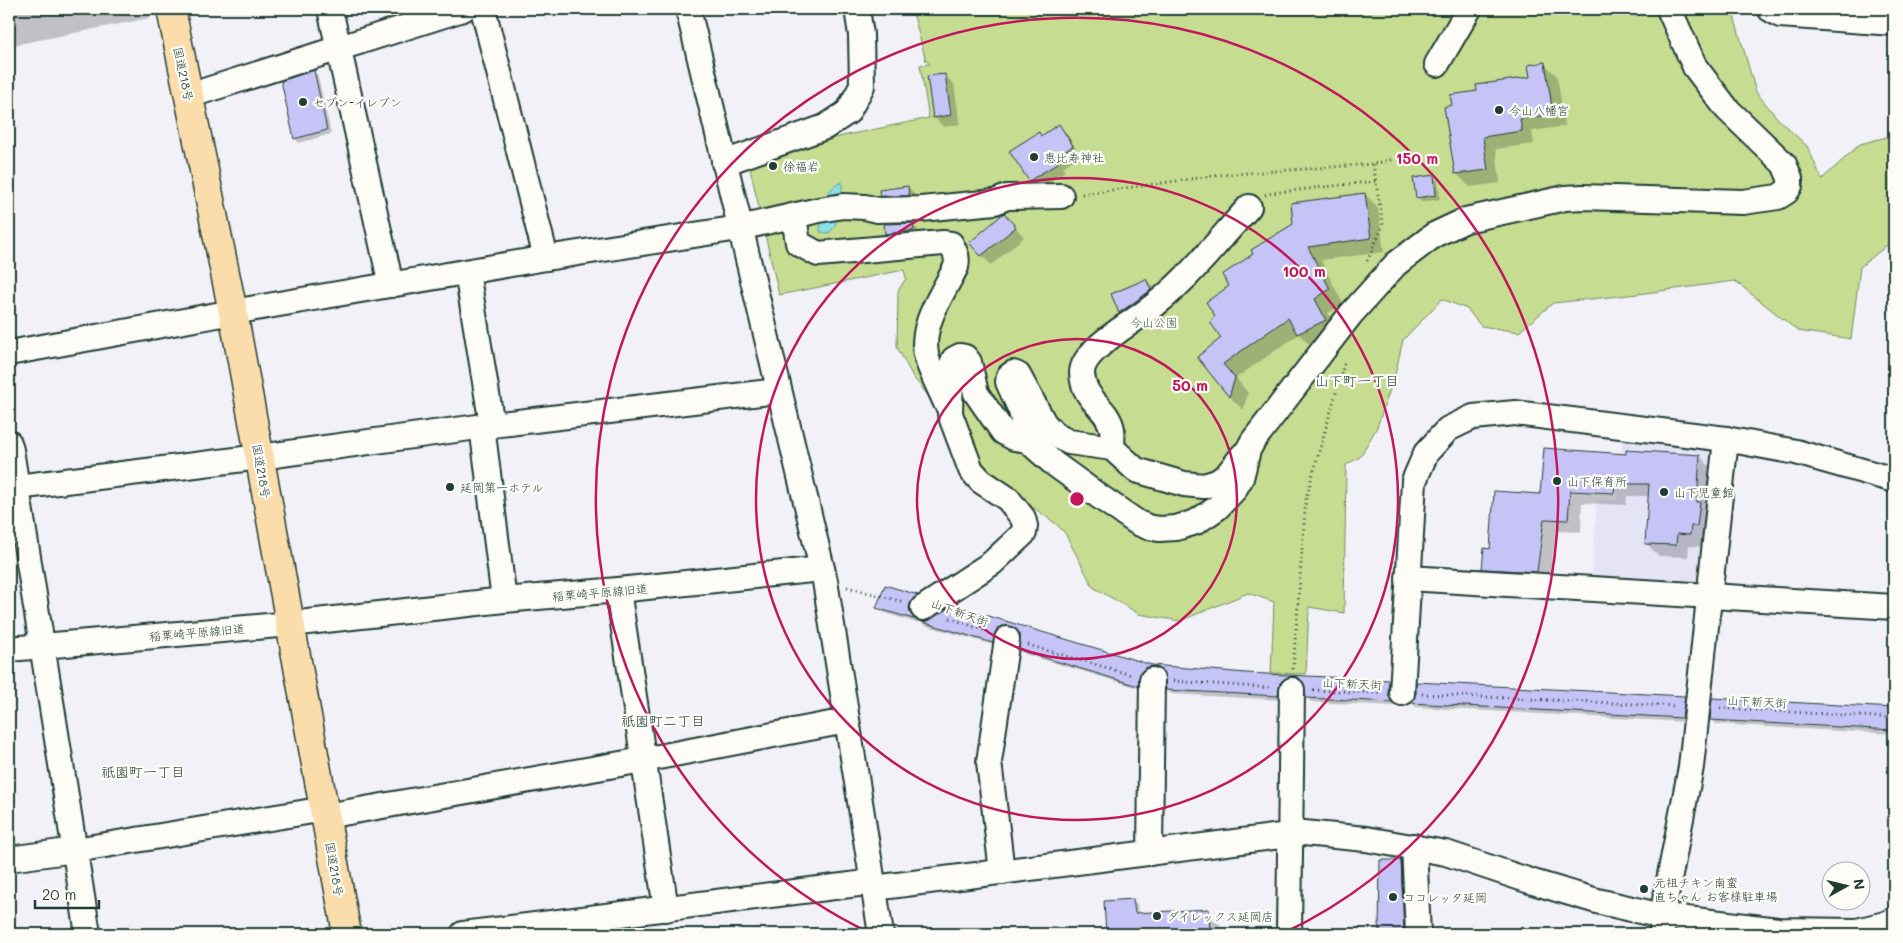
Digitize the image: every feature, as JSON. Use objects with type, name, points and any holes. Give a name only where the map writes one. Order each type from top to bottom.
[{"type":"highway","name":"国道218号","points":[[171,9],[233,312],[347,934]]},
{"type":"street","points":[[330,9],[391,285]]},
{"type":"street","points":[[188,96],[463,9]]},
{"type":"street","points":[[483,9],[546,258]]},
{"type":"street","points":[[688,9],[823,575],[881,934]]},
{"type":"street","points":[[724,163],[824,127],[848,112],[862,86],[861,35],[857,9]]},
{"type":"street","points":[[1437,64],[1469,9]]},
{"type":"street","points":[[1027,440],[1021,411],[1008,382],[1009,376],[1013,373],[1018,375],[1044,423],[1055,435],[1069,442],[1112,448],[1136,470],[1184,484],[1204,486],[1217,482],[1226,475],[1248,450],[1351,314],[1396,264],[1434,235],[1466,220],[1566,198],[1744,202],[1770,199],[1786,192],[1790,186],[1790,178],[1784,164],[1727,109],[1695,68],[1669,9]]},
{"type":"street","points":[[1770,9],[1780,14],[1894,24]]},
{"type":"street","points":[[9,353],[546,258],[739,228],[843,206],[877,210],[921,209],[995,202],[1006,198],[1061,196]]},
{"type":"street","points":[[1112,448],[1112,428],[1107,416],[1091,399],[1084,388],[1082,371],[1085,362],[1105,341],[1158,304],[1249,208]]},
{"type":"street","points":[[794,216],[798,243],[818,254],[943,242],[951,244],[956,254],[958,261],[956,268],[926,328],[927,358],[971,470],[981,481],[1008,499],[1023,518],[1025,526],[1024,533],[992,563],[923,608]]},
{"type":"street","points":[[467,272],[487,425],[504,600]]},
{"type":"street","points":[[950,414],[951,367],[954,359],[960,356],[965,357],[976,393],[1003,432],[1014,438],[1027,440],[1053,463],[1138,523],[1159,529],[1176,528],[1196,522],[1217,508],[1234,490],[1241,478],[1248,450]]},
{"type":"street","points":[[17,487],[260,457],[487,425],[778,391]]},
{"type":"street","points":[[1402,693],[1414,481],[1426,453],[1448,429],[1474,417],[1515,413],[1726,439],[1796,452],[1894,480]]},
{"type":"street","points":[[1662,925],[1691,767],[1699,707],[1708,595],[1726,439]]},
{"type":"street","points":[[9,443],[88,934]]},
{"type":"street","name":"稲葉崎平原線旧道","points":[[9,649],[290,624],[504,600],[823,575]]},
{"type":"street","points":[[1408,578],[1894,607]]},
{"type":"street","points":[[618,590],[666,909]]},
{"type":"street","points":[[1002,872],[988,762],[1008,639]]},
{"type":"street","points":[[1150,853],[1152,680]]},
{"type":"street","points":[[1289,934],[1292,690]]},
{"type":"street","points":[[9,859],[325,812],[644,760],[846,721]]},
{"type":"street","points":[[462,934],[874,885],[1002,872],[1304,833],[1366,839],[1446,853],[1598,901],[1662,925],[1857,931],[1894,920]]},
{"type":"street","points":[[1414,846],[1418,934]]},
{"type":"path","points":[[1061,196],[1220,175],[1374,164],[1394,160]]},
{"type":"path","points":[[1363,268],[1383,226],[1374,164]]},
{"type":"path","points":[[1249,208],[1263,196],[1272,193],[1376,181]]},
{"type":"path","points":[[1292,690],[1306,498],[1347,354]]},
{"type":"path","name":"山下新天街","points":[[823,575],[923,608],[1008,639],[1152,680],[1292,690],[1402,693],[1894,718]]},
{"type":"shaded area","points":[[1623,432],[1710,444],[1714,450],[1701,586],[1591,580],[1597,500],[1617,500]]},
{"type":"green space","name":"今山公園","points":[[912,9],[1732,9],[1756,92],[1778,119],[1807,146],[1822,179],[1860,144],[1894,135],[1894,244],[1891,242],[1860,267],[1851,339],[1798,331],[1735,281],[1553,303],[1519,332],[1481,326],[1467,309],[1442,299],[1403,340],[1395,375],[1377,427],[1360,457],[1346,465],[1344,613],[1309,607],[1306,674],[1271,673],[1274,602],[1248,593],[1180,621],[1139,614],[1093,587],[1065,533],[1055,523],[975,464],[967,443],[913,377],[897,347],[898,291],[906,278],[904,270],[779,295],[748,160],[847,135],[929,118],[920,65],[930,64],[926,61]]},
{"type":"water","points":[[842,182],[836,224],[829,233],[820,232],[822,210],[826,197],[835,186]]},
{"type":"building","name":"今山八幡宮","points":[[1545,62],[1553,114],[1520,119],[1522,131],[1483,137],[1488,170],[1455,174],[1444,107],[1452,105],[1450,95],[1477,91],[1476,85],[1530,77],[1528,65]]},
{"type":"building","name":"セブン-イレブン","points":[[314,70],[327,130],[294,139],[281,81]]},
{"type":"building","points":[[945,74],[951,115],[933,118],[927,76]]},
{"type":"building","name":"恵比寿神社","points":[[1059,124],[1073,146],[1055,158],[1058,163],[1029,181],[1009,151],[1039,132],[1041,136]]},
{"type":"building","points":[[1434,175],[1436,195],[1416,198],[1413,178]]},
{"type":"building","points":[[908,186],[909,196],[880,196],[879,190]]},
{"type":"building","points":[[1365,193],[1371,238],[1308,247],[1330,289],[1315,299],[1326,320],[1297,334],[1288,318],[1223,364],[1235,378],[1229,397],[1197,357],[1221,338],[1210,322],[1215,316],[1206,302],[1229,286],[1222,275],[1253,254],[1251,250],[1293,224],[1291,203]]},
{"type":"building","points":[[1004,213],[1016,227],[981,256],[969,243]]},
{"type":"building","points":[[913,223],[914,230],[885,234],[884,224]]},
{"type":"building","points":[[1146,279],[1151,290],[1119,313],[1111,294]]},
{"type":"building","points":[[1544,448],[1626,454],[1626,450],[1700,455],[1697,502],[1700,502],[1697,526],[1691,526],[1690,535],[1677,534],[1676,545],[1645,544],[1649,484],[1615,484],[1614,493],[1570,491],[1568,520],[1544,519],[1537,572],[1482,569],[1484,548],[1490,549],[1494,491],[1540,494]]},
{"type":"building","points":[[885,585],[918,595],[911,601],[909,608],[911,615],[917,620],[876,608]]},
{"type":"building","points":[[952,605],[1152,665],[1246,673],[1389,680],[1388,693],[1393,702],[1306,698],[1304,683],[1299,678],[1293,676],[1286,678],[1280,683],[1278,696],[1166,690],[1164,674],[1159,668],[1153,666],[1146,668],[1140,673],[1138,686],[1019,650],[1020,634],[1016,629],[1009,626],[1002,626],[997,630],[993,643],[919,621],[930,620]]},
{"type":"building","points":[[1416,682],[1685,696],[1682,718],[1410,703],[1416,694]]},
{"type":"building","points":[[1712,698],[1894,708],[1894,730],[1710,720]]},
{"type":"building","name":"ココレッタ延岡","points":[[1380,860],[1401,860],[1404,934],[1379,934]]},
{"type":"building","name":"ダイレックス延岡店","points":[[1133,899],[1135,913],[1209,909],[1210,934],[1106,934],[1104,901]]},
{"type":"place","name":"セブン-イレブン","points":[[303,102]]},
{"type":"place","name":"今山八幡宮","points":[[1499,110]]},
{"type":"place","name":"恵比寿神社","points":[[1034,157]]},
{"type":"place","name":"徐福岩","points":[[773,166]]},
{"type":"place","name":"山下保育所","points":[[1557,481]]},
{"type":"place","name":"延岡第一ホテル","points":[[450,487]]},
{"type":"place","name":"山下児童館","points":[[1664,492]]},
{"type":"place","name":"元祖チキン南蛮 直ちゃん お客様駐車場","points":[[1644,889]]},
{"type":"place","name":"ココレッタ延岡","points":[[1393,897]]},
{"type":"place","name":"ダイレックス延岡店","points":[[1157,916]]},
{"type":"district","name":"山下町一丁目","points":[[1357,380]]},
{"type":"district","name":"祇園町二丁目","points":[[663,720]]},
{"type":"district","name":"祇園町一丁目","points":[[143,771]]}]
